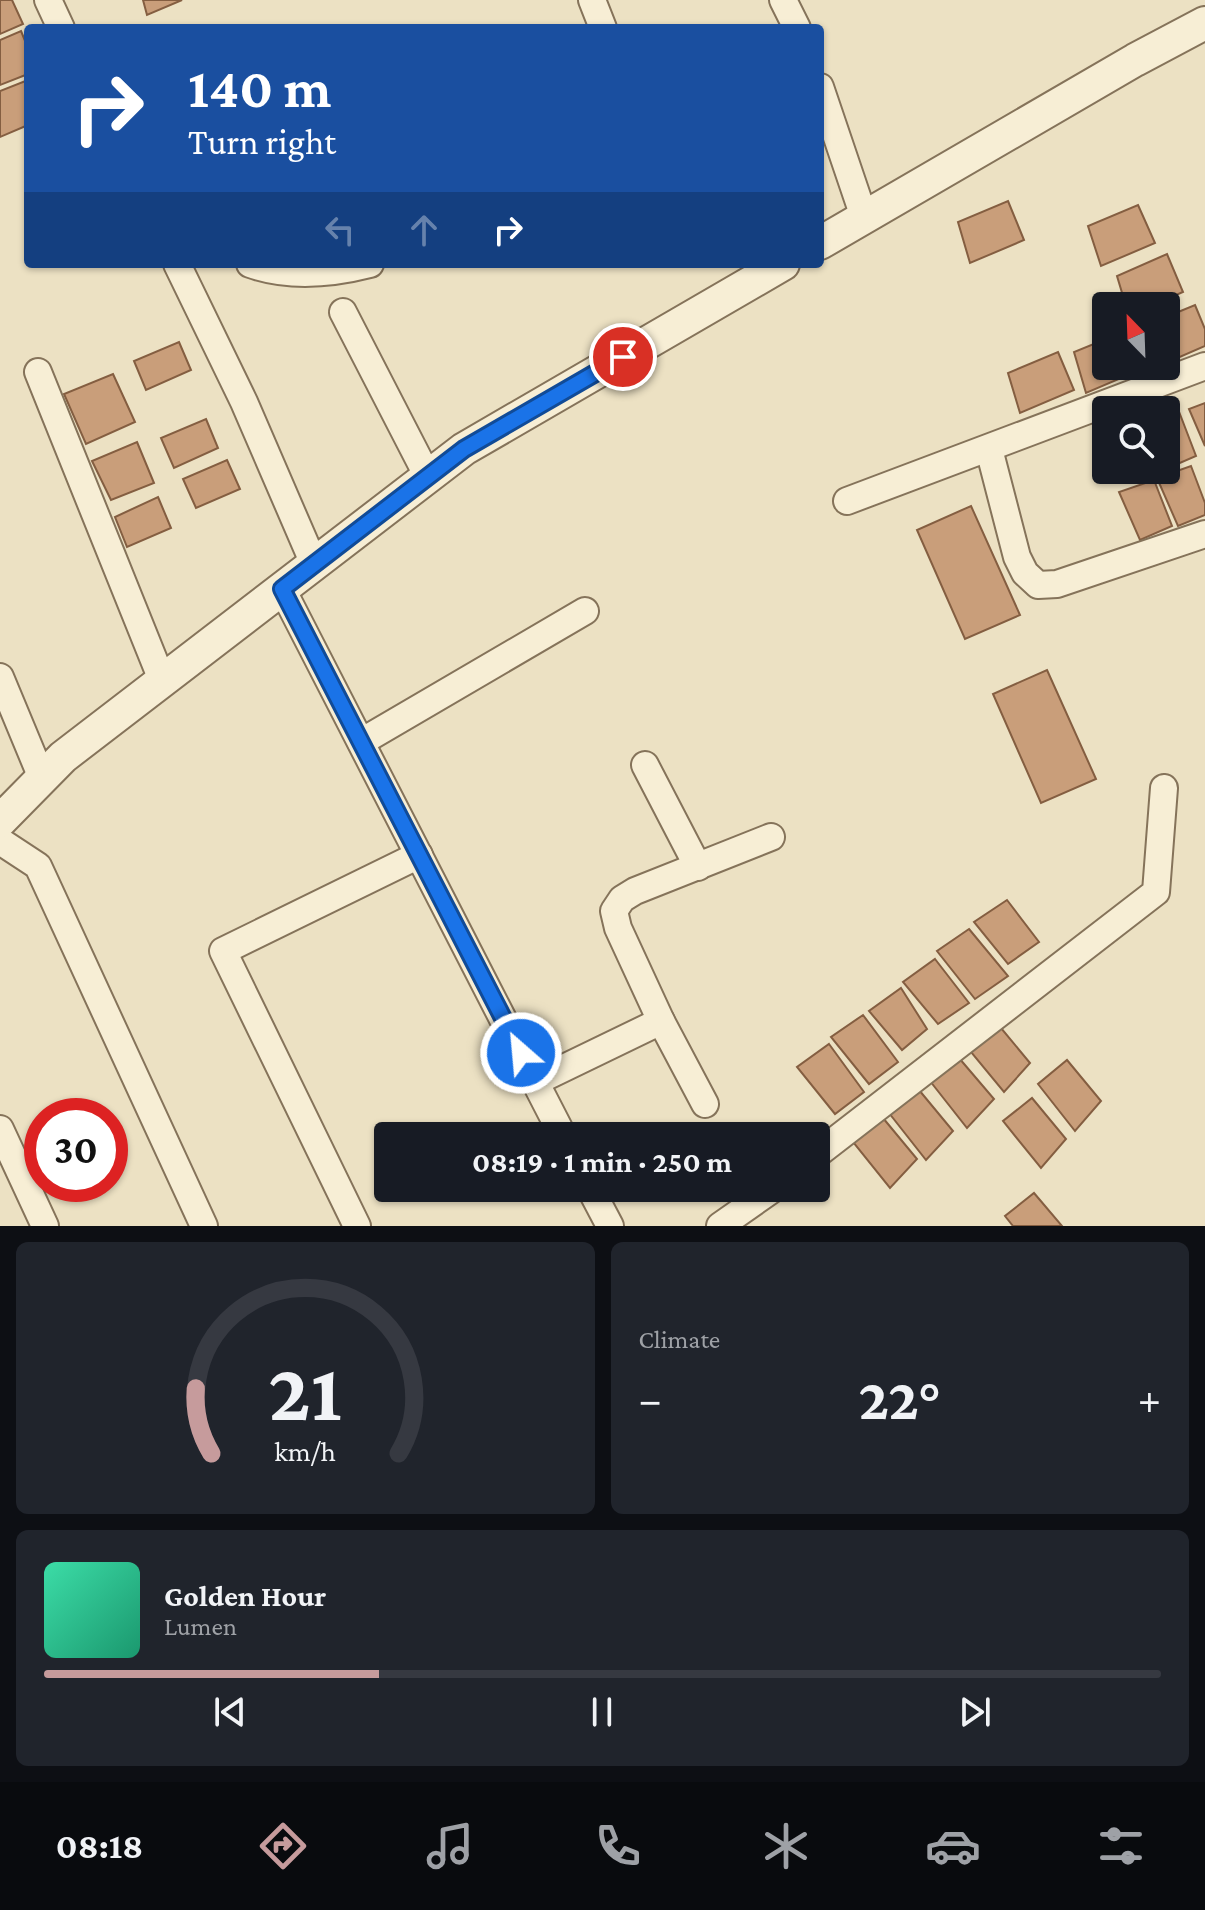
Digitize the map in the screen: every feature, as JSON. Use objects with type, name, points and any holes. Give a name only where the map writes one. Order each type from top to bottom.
[{"type":"street","points":[[48,0],[59,24]]},
{"type":"street","points":[[592,0],[601,24]]},
{"type":"street","points":[[783,0],[795,24]]},
{"type":"street","points":[[824,241],[1135,60],[1205,23]]},
{"type":"street","points":[[826,126],[864,217]]},
{"type":"street","points":[[179,268],[244,402],[314,564]]},
{"type":"street","points":[[262,268],[273,272],[305,273],[353,268]]},
{"type":"street","points":[[0,821],[63,757],[464,449],[776,268]]},
{"type":"street","points":[[343,312],[428,477]]},
{"type":"street","points":[[847,501],[1205,366]]},
{"type":"street","points":[[38,372],[162,680]]},
{"type":"street","points":[[989,449],[1017,557],[1025,573],[1038,585],[1057,584],[1205,534]]},
{"type":"street","points":[[282,589],[556,1122]]},
{"type":"street","points":[[361,742],[585,611]]},
{"type":"street","points":[[0,677],[42,778]]},
{"type":"street","points":[[645,765],[698,867]]},
{"type":"street","points":[[830,1144],[1156,892],[1164,788]]},
{"type":"street","points":[[705,1104],[661,1021],[618,928],[614,911],[622,899],[635,891],[771,837]]},
{"type":"street","points":[[0,841],[38,866],[204,1226]]},
{"type":"street","points":[[357,1226],[223,951],[419,855]]},
{"type":"street","points":[[535,1082],[661,1021]]},
{"type":"street","points":[[0,1129],[45,1226]]},
{"type":"street","points":[[597,1202],[610,1226]]},
{"type":"street","points":[[720,1226],[754,1202]]},
{"type":"building","points":[[0,0],[12,0],[23,24],[0,34]]},
{"type":"building","points":[[143,0],[182,0],[147,15]]},
{"type":"building","points":[[21,31],[24,38],[24,76],[0,85],[0,40]]},
{"type":"building","points":[[24,82],[24,127],[0,137],[0,91]]},
{"type":"building","points":[[1008,201],[1024,240],[970,263],[958,222]]},
{"type":"building","points":[[1138,205],[1155,243],[1101,266],[1088,226]]},
{"type":"building","points":[[1167,254],[1183,292],[1122,292],[1117,276]]},
{"type":"building","points":[[1195,305],[1205,329],[1205,346],[1180,357],[1180,311]]},
{"type":"building","points":[[179,342],[191,370],[146,390],[134,361]]},
{"type":"building","points":[[1092,345],[1092,380],[1117,380],[1086,393],[1074,352]]},
{"type":"building","points":[[1058,352],[1074,390],[1020,413],[1008,373]]},
{"type":"building","points":[[113,374],[135,422],[86,444],[64,394]]},
{"type":"building","points":[[1205,403],[1205,446],[1189,409]]},
{"type":"building","points":[[1180,414],[1196,456],[1180,463]]},
{"type":"building","points":[[206,419],[218,448],[174,468],[161,438]]},
{"type":"building","points":[[137,442],[154,483],[111,500],[92,461]]},
{"type":"building","points":[[227,460],[240,489],[196,508],[183,479]]},
{"type":"building","points":[[1191,466],[1205,503],[1205,515],[1178,526],[1160,484],[1180,484],[1180,470]]},
{"type":"building","points":[[1142,484],[1156,484],[1172,526],[1140,540],[1119,492]]},
{"type":"building","points":[[158,497],[171,528],[127,547],[115,517]]},
{"type":"building","points":[[971,506],[1020,615],[965,639],[917,530]]},
{"type":"building","points":[[1047,670],[1096,779],[1041,803],[993,694]]},
{"type":"building","points":[[1007,900],[1039,942],[1008,964],[974,922]]},
{"type":"building","points":[[969,929],[1008,976],[975,999],[937,951]]},
{"type":"building","points":[[935,959],[969,1003],[938,1024],[903,982]]},
{"type":"building","points":[[901,988],[927,1029],[902,1050],[869,1011]]},
{"type":"building","points":[[863,1015],[898,1062],[869,1084],[831,1037]]},
{"type":"building","points":[[996,1022],[1030,1063],[1004,1092],[966,1046]]},
{"type":"building","points":[[829,1044],[864,1092],[835,1114],[797,1067]]},
{"type":"building","points":[[959,1058],[994,1099],[967,1128],[930,1081]]},
{"type":"building","points":[[1067,1060],[1101,1101],[1075,1131],[1038,1084]]},
{"type":"building","points":[[919,1090],[953,1131],[926,1160],[889,1113]]},
{"type":"building","points":[[1032,1098],[1066,1139],[1041,1168],[1003,1121]]},
{"type":"building","points":[[883,1118],[917,1159],[890,1188],[853,1142]]},
{"type":"building","points":[[1034,1193],[1062,1226],[1013,1226],[1005,1216]]},
{"type":"route","points":[[521,1053],[282,589],[464,449],[623,357]]}]
